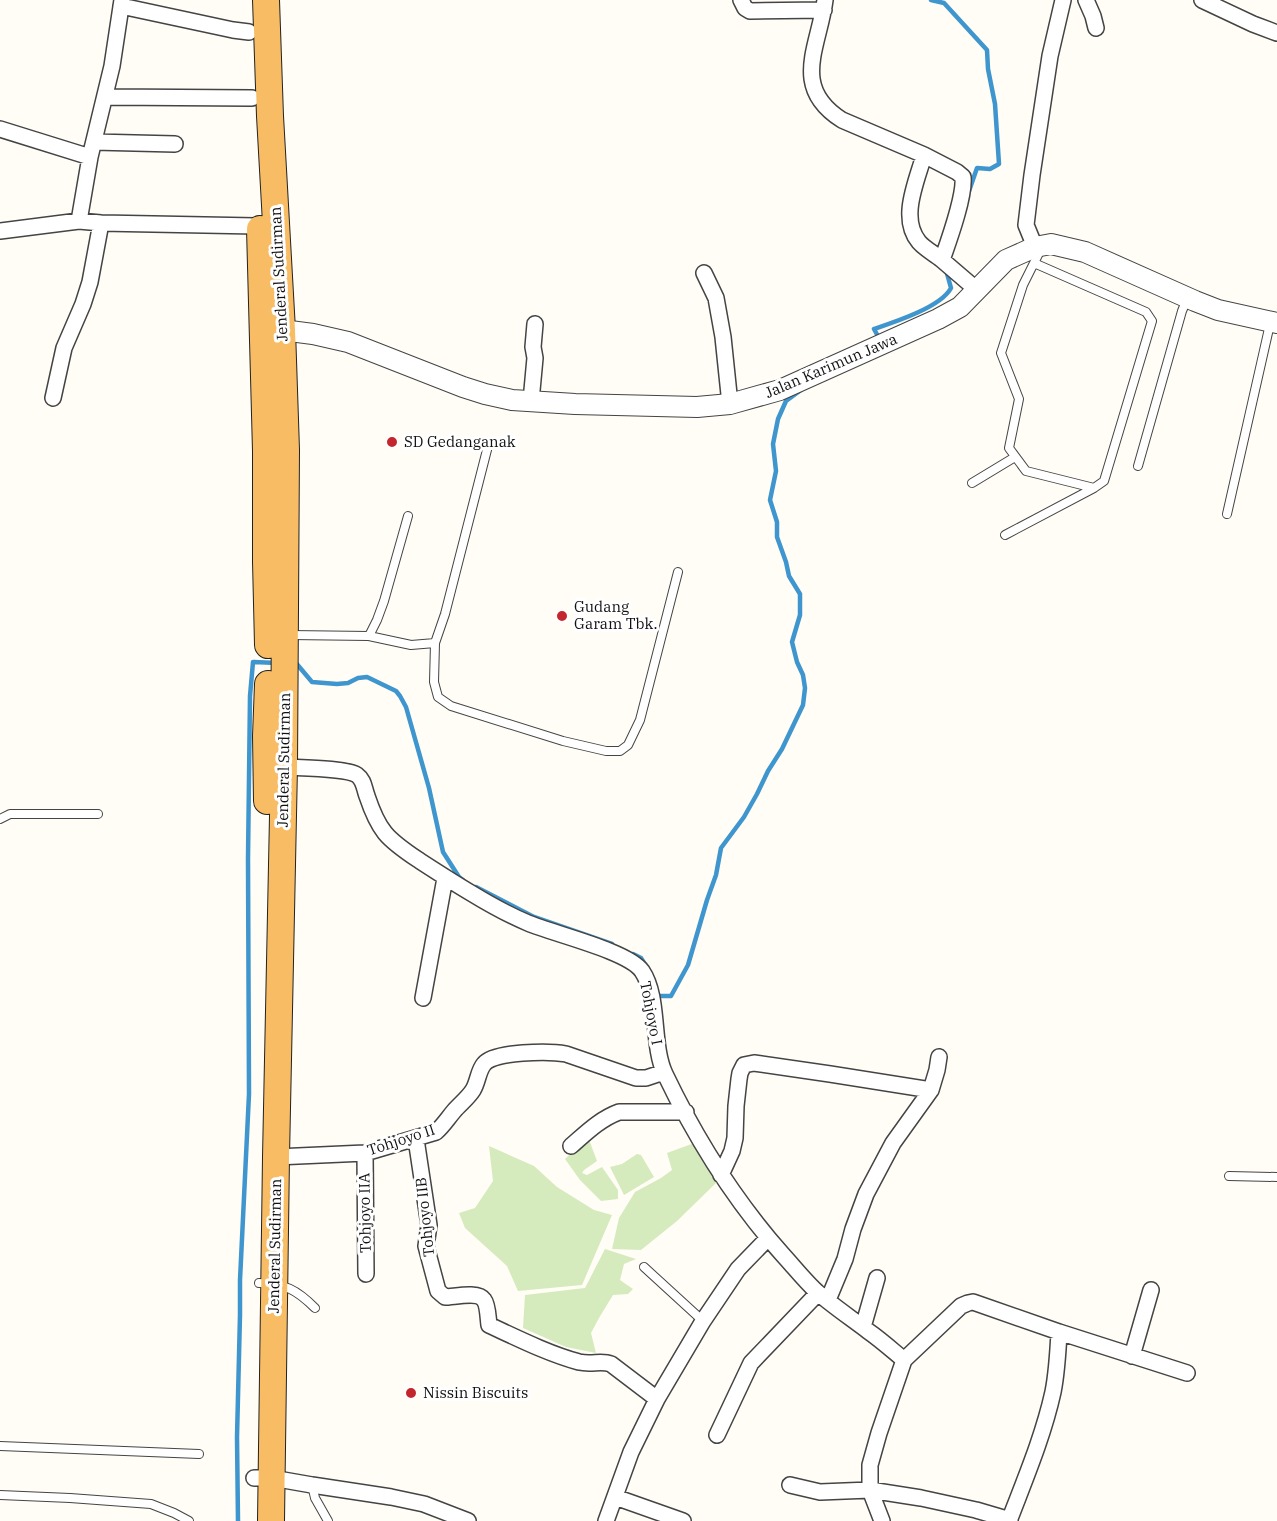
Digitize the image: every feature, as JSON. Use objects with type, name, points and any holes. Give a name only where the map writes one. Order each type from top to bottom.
[{"type":"highway","name":"Jenderal Sudirman","points":[[249,0],[260,226],[272,331]]},
{"type":"highway","name":"Jenderal Sudirman","points":[[266,0],[270,116],[272,331],[266,451],[266,562],[276,635],[268,664],[275,736],[267,827],[276,1157],[267,1284]]},
{"type":"highway","name":"Jenderal Sudirman","points":[[271,1521],[263,1478],[271,1032],[284,767],[275,736]]},
{"type":"highway","name":"Jenderal Sudirman","points":[[253,1521],[263,1478]]},
{"type":"street","points":[[741,0],[745,8],[750,11],[824,5],[812,68],[816,93],[823,104],[842,120],[924,155],[963,177],[963,190],[942,260]]},
{"type":"street","points":[[1063,0],[1050,56],[1027,215],[1026,225],[1037,252],[1051,244],[1085,252],[1218,310],[1274,323]]},
{"type":"street","points":[[1086,0],[1096,28]]},
{"type":"street","points":[[1202,0],[1277,33]]},
{"type":"street","points":[[79,221],[92,150],[117,40],[121,3],[249,32]]},
{"type":"street","points":[[105,97],[252,98]]},
{"type":"street","points":[[0,129],[92,150],[175,144]]},
{"type":"street","points":[[924,155],[909,208],[910,225],[919,241],[977,290]]},
{"type":"street","points":[[0,231],[79,221],[260,226]]},
{"type":"street","points":[[53,398],[64,348],[90,282],[101,223]]},
{"type":"street","name":"Jalan Karimun Jawa","points":[[272,331],[313,334],[348,342],[463,387],[512,400],[697,407],[730,404],[780,390],[918,329],[960,307],[1006,261],[1037,252]]},
{"type":"street","points":[[704,273],[716,298],[723,337],[730,404]]},
{"type":"street","points":[[531,401],[535,324]]},
{"type":"street","name":"Tohjoyo I","points":[[284,767],[350,772],[362,781],[378,823],[386,834],[408,853],[495,907],[528,923],[620,956],[637,966],[648,984],[664,1072],[708,1153],[737,1198],[768,1238],[823,1296],[904,1360]]},
{"type":"street","points":[[423,998],[446,878]]},
{"type":"street","name":"Tohjoyo II","points":[[276,1157],[365,1153],[436,1132],[470,1095],[482,1066],[492,1057],[554,1052],[636,1078],[646,1078],[664,1072]]},
{"type":"street","points":[[717,1435],[752,1363],[823,1296],[845,1259],[866,1194],[893,1143],[931,1090],[939,1057]]},
{"type":"street","points":[[721,1174],[734,1144],[739,1079],[744,1065],[754,1063],[931,1090]]},
{"type":"street","points":[[571,1146],[597,1124],[619,1112],[686,1112]]},
{"type":"street","name":"Tohjoyo IIB","points":[[416,1138],[429,1225],[426,1246],[438,1292],[445,1297],[473,1295],[483,1299],[486,1303],[489,1325],[567,1358],[589,1364],[604,1362],[611,1364],[657,1399]]},
{"type":"street","name":"Tohjoyo IIA","points":[[365,1153],[366,1274]]},
{"type":"street","points":[[606,1521],[631,1452],[657,1399],[738,1269],[768,1238]]},
{"type":"street","points":[[863,1327],[877,1278]]},
{"type":"street","points":[[1132,1356],[1151,1290]]},
{"type":"street","points":[[882,1521],[870,1490],[869,1476],[879,1433],[904,1360],[961,1306],[976,1303],[1187,1373]]},
{"type":"street","points":[[790,1485],[820,1492],[870,1490],[921,1498],[976,1510],[1010,1521],[1046,1419],[1057,1370],[1059,1332]]},
{"type":"street","points":[[263,1478],[408,1500],[468,1521]]},
{"type":"street","points":[[615,1497],[682,1521]]},
{"type":"lane","points":[[1005,535],[1094,488],[1104,481],[1152,321],[1146,312],[1037,252],[1023,285],[1001,353],[1019,399],[1009,447],[1026,471],[1094,488]]},
{"type":"lane","points":[[1138,466],[1182,311],[1188,298]]},
{"type":"lane","points":[[1227,514],[1274,323]]},
{"type":"lane","points":[[489,442],[445,614],[435,643],[434,682],[438,697],[451,706],[563,741],[606,751],[620,751],[628,745],[640,720],[678,572]]},
{"type":"lane","points":[[972,483],[1015,457]]},
{"type":"lane","points":[[369,636],[384,601],[408,516]]},
{"type":"lane","points":[[276,635],[369,636],[411,645],[435,643]]},
{"type":"lane","points":[[0,819],[10,814],[98,814]]},
{"type":"lane","points":[[1229,1176],[1277,1177]]},
{"type":"lane","points":[[644,1267],[704,1321]]},
{"type":"lane","points":[[267,1284],[294,1290],[315,1308]]},
{"type":"lane","points":[[0,1446],[199,1454]]},
{"type":"lane","points":[[312,1485],[315,1498],[328,1521]]},
{"type":"lane","points":[[0,1495],[151,1504],[189,1521]]},
{"type":"green space","points":[[588,1137],[597,1161],[582,1173],[587,1175],[602,1167],[618,1190],[618,1199],[601,1201],[580,1180],[565,1159]]},
{"type":"green space","points":[[697,1142],[716,1183],[677,1221],[641,1250],[612,1249],[619,1218],[635,1192],[672,1170],[667,1153]]},
{"type":"green space","points":[[489,1146],[534,1166],[557,1187],[594,1210],[612,1215],[582,1285],[518,1291],[507,1266],[465,1228],[459,1213],[475,1208],[493,1181]]},
{"type":"green space","points":[[637,1154],[641,1155],[654,1177],[624,1195],[610,1167],[622,1164]]},
{"type":"green space","points":[[605,1249],[636,1259],[624,1264],[620,1280],[633,1289],[628,1294],[613,1295],[591,1333],[596,1353],[566,1347],[523,1328],[525,1295],[585,1288]]},
{"type":"waterway","points":[[931,0],[944,3],[987,50],[995,104],[999,164],[990,169],[977,168],[969,191]]},
{"type":"waterway","points":[[880,340],[874,329],[917,313],[946,295],[951,288],[946,270]]},
{"type":"waterway","points":[[656,994],[657,996],[671,996],[688,965],[716,875],[721,848],[744,817],[782,749],[803,705],[805,688],[803,675],[792,642],[800,615],[800,594],[789,576],[777,537],[777,522],[770,500],[776,471],[773,444],[778,419],[786,401],[801,390]]},
{"type":"waterway","points":[[238,1521],[240,1280],[249,1094],[250,696],[253,662],[277,663]]},
{"type":"waterway","points":[[292,663],[296,663],[312,682],[337,684],[367,677],[396,691],[400,696],[406,707],[429,788],[443,852],[463,880]]},
{"type":"waterway","points":[[476,887],[534,917],[612,944]]},
{"type":"waterway","points":[[633,954],[641,958],[646,966]]},
{"type":"place","name":"SD Gedanganak","points":[[392,442]]},
{"type":"place","name":"Gudang Garam Tbk.","points":[[562,616]]},
{"type":"place","name":"Nissin Biscuits","points":[[411,1393]]}]
